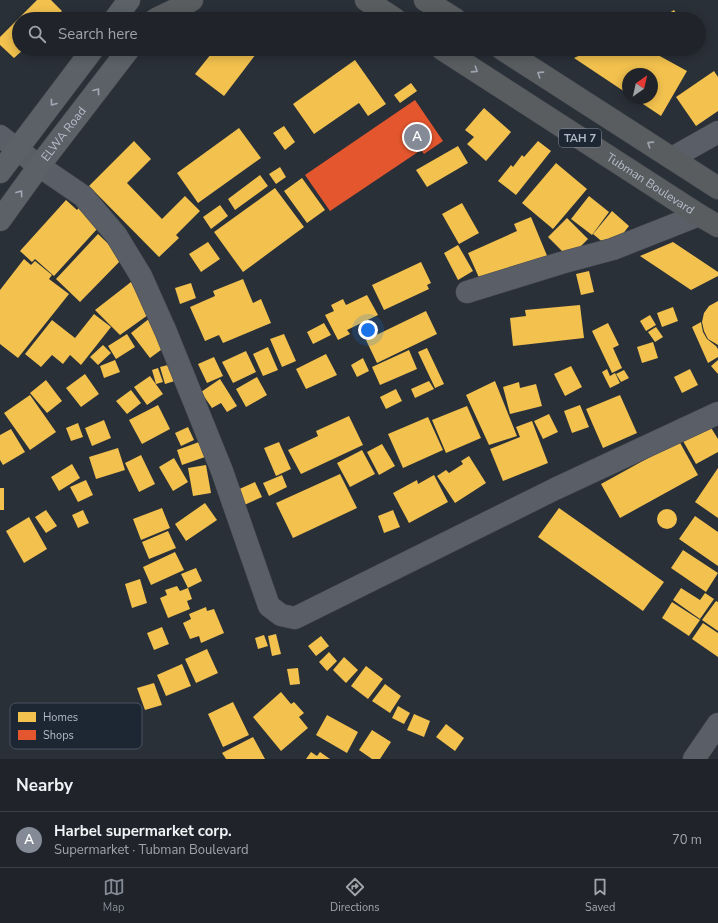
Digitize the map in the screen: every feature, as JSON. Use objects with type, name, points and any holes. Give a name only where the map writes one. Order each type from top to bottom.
[{"type":"highway","points":[[171,12],[192,0]]},
{"type":"highway","points":[[366,0],[384,12]]},
{"type":"highway","points":[[425,0],[444,12]]},
{"type":"highway","name":"Tubman Boulevard","points":[[453,56],[718,226]]},
{"type":"highway","name":"TAH 7","points":[[513,56],[718,188]]},
{"type":"main road","points":[[120,12],[129,0]]},
{"type":"main road","points":[[158,12],[168,0]]},
{"type":"main road","points":[[0,172],[8,142],[87,56]]},
{"type":"main road","name":"ELWA Road","points":[[0,220],[39,166],[124,56]]},
{"type":"street","points":[[672,158],[718,132]]},
{"type":"street","points":[[8,142],[39,166],[83,196],[116,235],[141,276],[166,332],[222,471],[269,606],[281,615],[295,618],[555,489],[718,413]]},
{"type":"street","points":[[467,292],[561,263],[613,249],[699,215]]},
{"type":"street","points":[[694,759],[718,724]]},
{"type":"building: Homes","points":[[37,0],[51,0],[62,11],[61,12],[25,12]]},
{"type":"building: Homes","points":[[12,25],[12,56],[16,56],[14,58],[0,45],[0,37]]},
{"type":"building: Homes","points":[[209,56],[254,56],[224,96],[195,74]]},
{"type":"building: Homes","points":[[578,56],[660,56],[687,71],[661,116],[643,104],[658,104],[658,68],[622,68],[622,90],[574,58]]},
{"type":"building: Homes","points":[[355,60],[386,104],[368,116],[359,103],[314,134],[293,104]]},
{"type":"building: Homes","points":[[714,71],[718,77],[718,111],[696,126],[676,97]]},
{"type":"building: Homes","points":[[411,83],[417,91],[400,103],[394,95]]},
{"type":"building: Homes","points":[[484,108],[511,132],[486,161],[467,144],[474,137],[465,130]]},
{"type":"building: Homes","points":[[284,126],[295,142],[285,150],[273,133]]},
{"type":"building: Homes","points":[[239,128],[261,158],[198,203],[177,173]]},
{"type":"building: Homes","points":[[134,141],[151,159],[127,183],[162,219],[185,196],[200,211],[176,235],[179,238],[159,257],[89,186]]},
{"type":"building: Homes","points":[[538,141],[551,151],[516,195],[498,181],[511,165],[513,167],[522,155],[524,157]]},
{"type":"building: Homes","points":[[458,146],[468,163],[427,187],[416,170]]},
{"type":"building: Homes","points":[[556,163],[587,189],[553,229],[522,203]]},
{"type":"building: Homes","points":[[280,167],[286,177],[276,184],[269,174]]},
{"type":"building: Homes","points":[[260,175],[268,186],[235,210],[228,199]]},
{"type":"building: Homes","points":[[302,178],[325,210],[307,223],[284,191]]},
{"type":"building: Homes","points":[[275,188],[304,227],[243,272],[214,232]]},
{"type":"building: Homes","points":[[589,196],[609,212],[592,235],[571,219]]},
{"type":"building: Homes","points":[[66,200],[77,210],[83,203],[93,212],[87,218],[98,228],[54,276],[35,259],[32,262],[20,251]]},
{"type":"building: Homes","points":[[462,203],[479,233],[459,244],[442,214]]},
{"type":"building: Homes","points":[[220,205],[228,216],[211,229],[203,217]]},
{"type":"building: Homes","points":[[612,211],[629,226],[611,249],[593,234]]},
{"type":"building: Homes","points":[[531,217],[548,258],[532,265],[530,261],[481,282],[468,253],[517,231],[514,224]]},
{"type":"building: Homes","points":[[567,218],[588,239],[569,258],[548,237]]},
{"type":"building: Homes","points":[[98,234],[123,258],[80,302],[56,279]]},
{"type":"building: Homes","points":[[208,242],[220,259],[201,272],[189,254]]},
{"type":"building: Homes","points":[[673,242],[718,272],[718,276],[691,290],[640,256]]},
{"type":"building: Homes","points":[[458,245],[473,271],[458,280],[444,253]]},
{"type":"building: Homes","points":[[24,259],[31,265],[35,261],[52,275],[49,279],[69,294],[18,358],[0,344],[0,290]]},
{"type":"building: Homes","points":[[421,262],[431,283],[427,285],[429,289],[384,310],[372,285]]},
{"type":"building: Homes","points":[[589,271],[594,292],[581,295],[576,274]]},
{"type":"building: Homes","points":[[243,279],[253,303],[261,299],[271,323],[223,343],[219,335],[205,341],[190,307],[215,296],[213,291]]},
{"type":"building: Homes","points":[[131,282],[148,315],[120,335],[95,310]]},
{"type":"building: Homes","points":[[191,283],[196,298],[180,304],[175,288]]},
{"type":"building: Homes","points":[[367,295],[378,315],[347,330],[350,334],[338,340],[325,315],[334,311],[331,305],[343,299],[346,305]]},
{"type":"building: Homes","points":[[718,301],[718,345],[708,339],[702,322],[704,313],[709,306]]},
{"type":"building: Homes","points":[[580,305],[584,338],[513,346],[510,318],[526,316],[525,310]]},
{"type":"building: Homes","points":[[673,307],[678,321],[662,327],[657,313]]},
{"type":"building: Homes","points":[[426,311],[437,334],[377,363],[366,340]]},
{"type":"building: Homes","points":[[94,314],[111,327],[81,365],[70,355],[63,364],[52,355],[41,367],[25,354],[52,320],[75,338]]},
{"type":"building: Homes","points":[[650,315],[656,325],[646,331],[640,321]]},
{"type":"building: Homes","points":[[150,318],[169,344],[150,358],[131,333]]},
{"type":"building: Homes","points":[[701,322],[703,332],[707,339],[718,349],[718,357],[708,363],[692,327]]},
{"type":"building: Homes","points":[[324,323],[331,335],[313,344],[307,332]]},
{"type":"building: Homes","points":[[608,323],[619,345],[613,348],[622,368],[612,373],[592,331]]},
{"type":"building: Homes","points":[[656,327],[663,337],[655,342],[648,332]]},
{"type":"building: Homes","points":[[127,334],[135,347],[116,359],[108,346]]},
{"type":"building: Homes","points":[[284,334],[296,361],[282,367],[270,339]]},
{"type":"building: Homes","points":[[653,342],[658,358],[642,363],[637,347]]},
{"type":"building: Homes","points":[[103,345],[111,353],[98,365],[90,357]]},
{"type":"building: Homes","points":[[268,347],[278,370],[263,376],[253,354]]},
{"type":"building: Homes","points":[[427,348],[444,384],[435,388],[418,352]]},
{"type":"building: Homes","points":[[409,350],[417,369],[380,385],[372,367]]},
{"type":"building: Homes","points":[[246,351],[256,372],[233,383],[222,362]]},
{"type":"building: Homes","points":[[326,354],[337,375],[306,389],[296,369]]},
{"type":"building: Homes","points":[[214,357],[223,376],[207,383],[198,364]]},
{"type":"building: Homes","points":[[363,358],[369,371],[357,377],[351,365]]},
{"type":"building: Homes","points":[[115,360],[120,372],[104,378],[100,366]]},
{"type":"building: Homes","points":[[718,360],[718,374],[711,366]]},
{"type":"building: Homes","points":[[176,363],[181,379],[165,384],[160,367]]},
{"type":"building: Homes","points":[[571,366],[582,387],[565,396],[554,374]]},
{"type":"building: Homes","points":[[158,368],[163,382],[156,384],[152,370]]},
{"type":"building: Homes","points":[[607,369],[610,376],[615,373],[620,383],[610,388],[602,372]]},
{"type":"building: Homes","points":[[690,369],[698,385],[682,393],[674,377]]},
{"type":"building: Homes","points":[[624,370],[629,378],[621,382],[616,374]]},
{"type":"building: Homes","points":[[85,374],[99,394],[81,407],[66,388]]},
{"type":"building: Homes","points":[[150,376],[163,394],[147,405],[134,387]]},
{"type":"building: Homes","points":[[257,377],[267,395],[246,407],[236,389]]},
{"type":"building: Homes","points":[[220,379],[237,406],[227,412],[221,403],[212,408],[201,392]]},
{"type":"building: Homes","points":[[46,380],[62,401],[47,413],[30,393]]},
{"type":"building: Homes","points":[[429,381],[434,389],[415,398],[411,389]]},
{"type":"building: Homes","points":[[495,381],[517,436],[489,445],[466,395]]},
{"type":"building: Homes","points":[[519,382],[520,388],[536,384],[542,406],[510,414],[503,387]]},
{"type":"building: Homes","points":[[396,389],[402,401],[386,409],[380,397]]},
{"type":"building: Homes","points":[[131,390],[141,403],[127,414],[116,401]]},
{"type":"building: Homes","points":[[30,395],[56,432],[30,450],[4,413]]},
{"type":"building: Homes","points":[[620,395],[637,433],[603,448],[586,409]]},
{"type":"building: Homes","points":[[158,405],[170,429],[142,444],[129,420]]},
{"type":"building: Homes","points":[[580,405],[589,427],[572,433],[564,411]]},
{"type":"building: Homes","points":[[467,406],[481,438],[446,453],[432,420]]},
{"type":"building: Homes","points":[[549,414],[558,432],[543,439],[534,421]]},
{"type":"building: Homes","points":[[349,416],[363,445],[301,474],[288,450],[318,436],[316,431]]},
{"type":"building: Homes","points":[[428,417],[443,450],[403,468],[388,434]]},
{"type":"building: Homes","points":[[104,420],[111,438],[92,446],[85,428]]},
{"type":"building: Homes","points":[[532,421],[548,463],[503,481],[490,449],[520,437],[516,427]]},
{"type":"building: Homes","points":[[78,423],[83,437],[71,441],[66,428]]},
{"type":"building: Homes","points":[[710,426],[718,439],[718,452],[696,464],[683,441]]},
{"type":"building: Homes","points":[[188,427],[194,440],[181,446],[175,433]]},
{"type":"building: Homes","points":[[11,429],[25,452],[3,465],[0,460],[0,435]]},
{"type":"building: Homes","points":[[679,441],[698,475],[620,518],[601,484]]},
{"type":"building: Homes","points":[[199,442],[205,457],[182,465],[177,450]]},
{"type":"building: Homes","points":[[279,442],[291,469],[276,476],[264,448]]},
{"type":"building: Homes","points":[[382,444],[395,466],[379,475],[367,452]]},
{"type":"building: Homes","points":[[118,448],[125,470],[96,479],[89,457]]},
{"type":"building: Homes","points":[[362,450],[375,474],[350,487],[337,463]]},
{"type":"building: Homes","points":[[141,455],[155,484],[139,492],[125,463]]},
{"type":"building: Homes","points":[[469,456],[486,483],[455,503],[437,476],[446,470],[449,473],[463,464],[461,461]]},
{"type":"building: Homes","points":[[174,458],[188,482],[173,491],[159,467]]},
{"type":"building: Homes","points":[[72,464],[80,478],[59,491],[51,477]]},
{"type":"building: Homes","points":[[206,465],[211,493],[193,496],[188,468]]},
{"type":"building: Homes","points":[[718,468],[718,518],[695,502]]},
{"type":"building: Homes","points":[[340,474],[357,508],[293,538],[276,503]]},
{"type":"building: Homes","points":[[282,475],[287,487],[269,496],[263,483]]},
{"type":"building: Homes","points":[[434,475],[448,502],[409,523],[393,493],[417,480],[418,484]]},
{"type":"building: Homes","points":[[86,480],[93,495],[78,502],[70,487]]},
{"type":"building: Homes","points":[[255,482],[262,497],[242,506],[235,491]]},
{"type":"building: Homes","points":[[0,488],[4,488],[4,510],[0,510]]},
{"type":"building: Homes","points":[[205,503],[217,520],[186,541],[175,524]]},
{"type":"building: Homes","points":[[162,508],[170,528],[141,540],[133,519]]},
{"type":"building: Homes","points":[[559,508],[664,582],[643,611],[538,537]]},
{"type":"building: Homes","points":[[667,509],[674,512],[677,519],[674,526],[667,529],[660,526],[657,519],[660,512]]},
{"type":"building: Homes","points":[[46,510],[57,526],[46,533],[35,517]]},
{"type":"building: Homes","points":[[83,510],[89,523],[78,528],[72,515]]},
{"type":"building: Homes","points":[[393,510],[400,527],[384,533],[378,516]]},
{"type":"building: Homes","points":[[695,516],[718,532],[718,566],[679,539]]},
{"type":"building: Homes","points":[[29,517],[47,549],[24,563],[6,531]]},
{"type":"building: Homes","points":[[168,531],[176,548],[149,559],[142,542]]},
{"type":"building: Homes","points":[[683,550],[718,573],[706,592],[671,568]]},
{"type":"building: Homes","points":[[175,552],[184,570],[151,585],[143,567]]},
{"type":"building: Homes","points":[[196,568],[202,581],[188,588],[181,574]]},
{"type":"building: Homes","points":[[140,579],[147,603],[132,608],[125,584]]},
{"type":"building: Homes","points":[[177,586],[180,591],[188,588],[192,599],[187,601],[190,609],[168,618],[160,598],[167,595],[165,590]]},
{"type":"building: Homes","points":[[681,588],[700,600],[705,593],[714,599],[700,619],[673,600]]},
{"type":"building: Homes","points":[[716,601],[718,602],[718,631],[702,620]]},
{"type":"building: Homes","points":[[672,602],[700,620],[689,636],[662,618]]},
{"type":"building: Homes","points":[[206,607],[207,611],[214,609],[224,633],[201,643],[199,636],[190,639],[183,623],[191,619],[189,614]]},
{"type":"building: Homes","points":[[703,623],[718,633],[718,657],[692,639]]},
{"type":"building: Homes","points":[[162,627],[169,644],[154,650],[147,633]]},
{"type":"building: Homes","points":[[276,634],[281,654],[272,656],[268,636]]},
{"type":"building: Homes","points":[[264,635],[268,646],[258,649],[255,638]]},
{"type":"building: Homes","points":[[321,636],[329,646],[316,656],[308,646]]},
{"type":"building: Homes","points":[[207,649],[218,673],[196,683],[185,659]]},
{"type":"building: Homes","points":[[329,652],[337,661],[327,671],[319,662]]},
{"type":"building: Homes","points":[[344,657],[358,670],[346,683],[333,670]]},
{"type":"building: Homes","points":[[182,664],[191,686],[166,696],[157,675]]},
{"type":"building: Homes","points":[[366,666],[383,679],[368,699],[351,686]]},
{"type":"building: Homes","points":[[298,668],[300,684],[290,685],[287,669]]},
{"type":"building: Homes","points":[[154,683],[162,705],[145,710],[137,688]]},
{"type":"building: Homes","points":[[385,684],[401,696],[390,713],[372,701]]},
{"type":"building: Homes","points":[[281,692],[291,704],[294,702],[304,713],[299,717],[308,728],[281,751],[253,717]]},
{"type":"building: Homes","points":[[233,702],[249,735],[223,747],[208,714]]},
{"type":"building: Homes","points":[[398,706],[410,713],[404,724],[392,718]]},
{"type":"building: Homes","points":[[414,714],[430,721],[424,737],[407,730]]},
{"type":"building: Homes","points":[[327,715],[358,732],[347,753],[316,735]]},
{"type":"building: Homes","points":[[446,724],[464,738],[455,751],[436,737]]},
{"type":"building: Homes","points":[[372,730],[391,742],[380,759],[372,759],[359,750]]},
{"type":"building: Homes","points":[[253,737],[265,759],[226,759],[222,753]]},
{"type":"building: Homes","points":[[311,752],[317,756],[320,752],[330,759],[306,759]]},
{"type":"building: Shops","points":[[415,100],[443,141],[424,154],[421,150],[330,211],[305,175]]},
{"type":"place","name":"Harbel supermarket corp.","points":[[417,137]]}]
